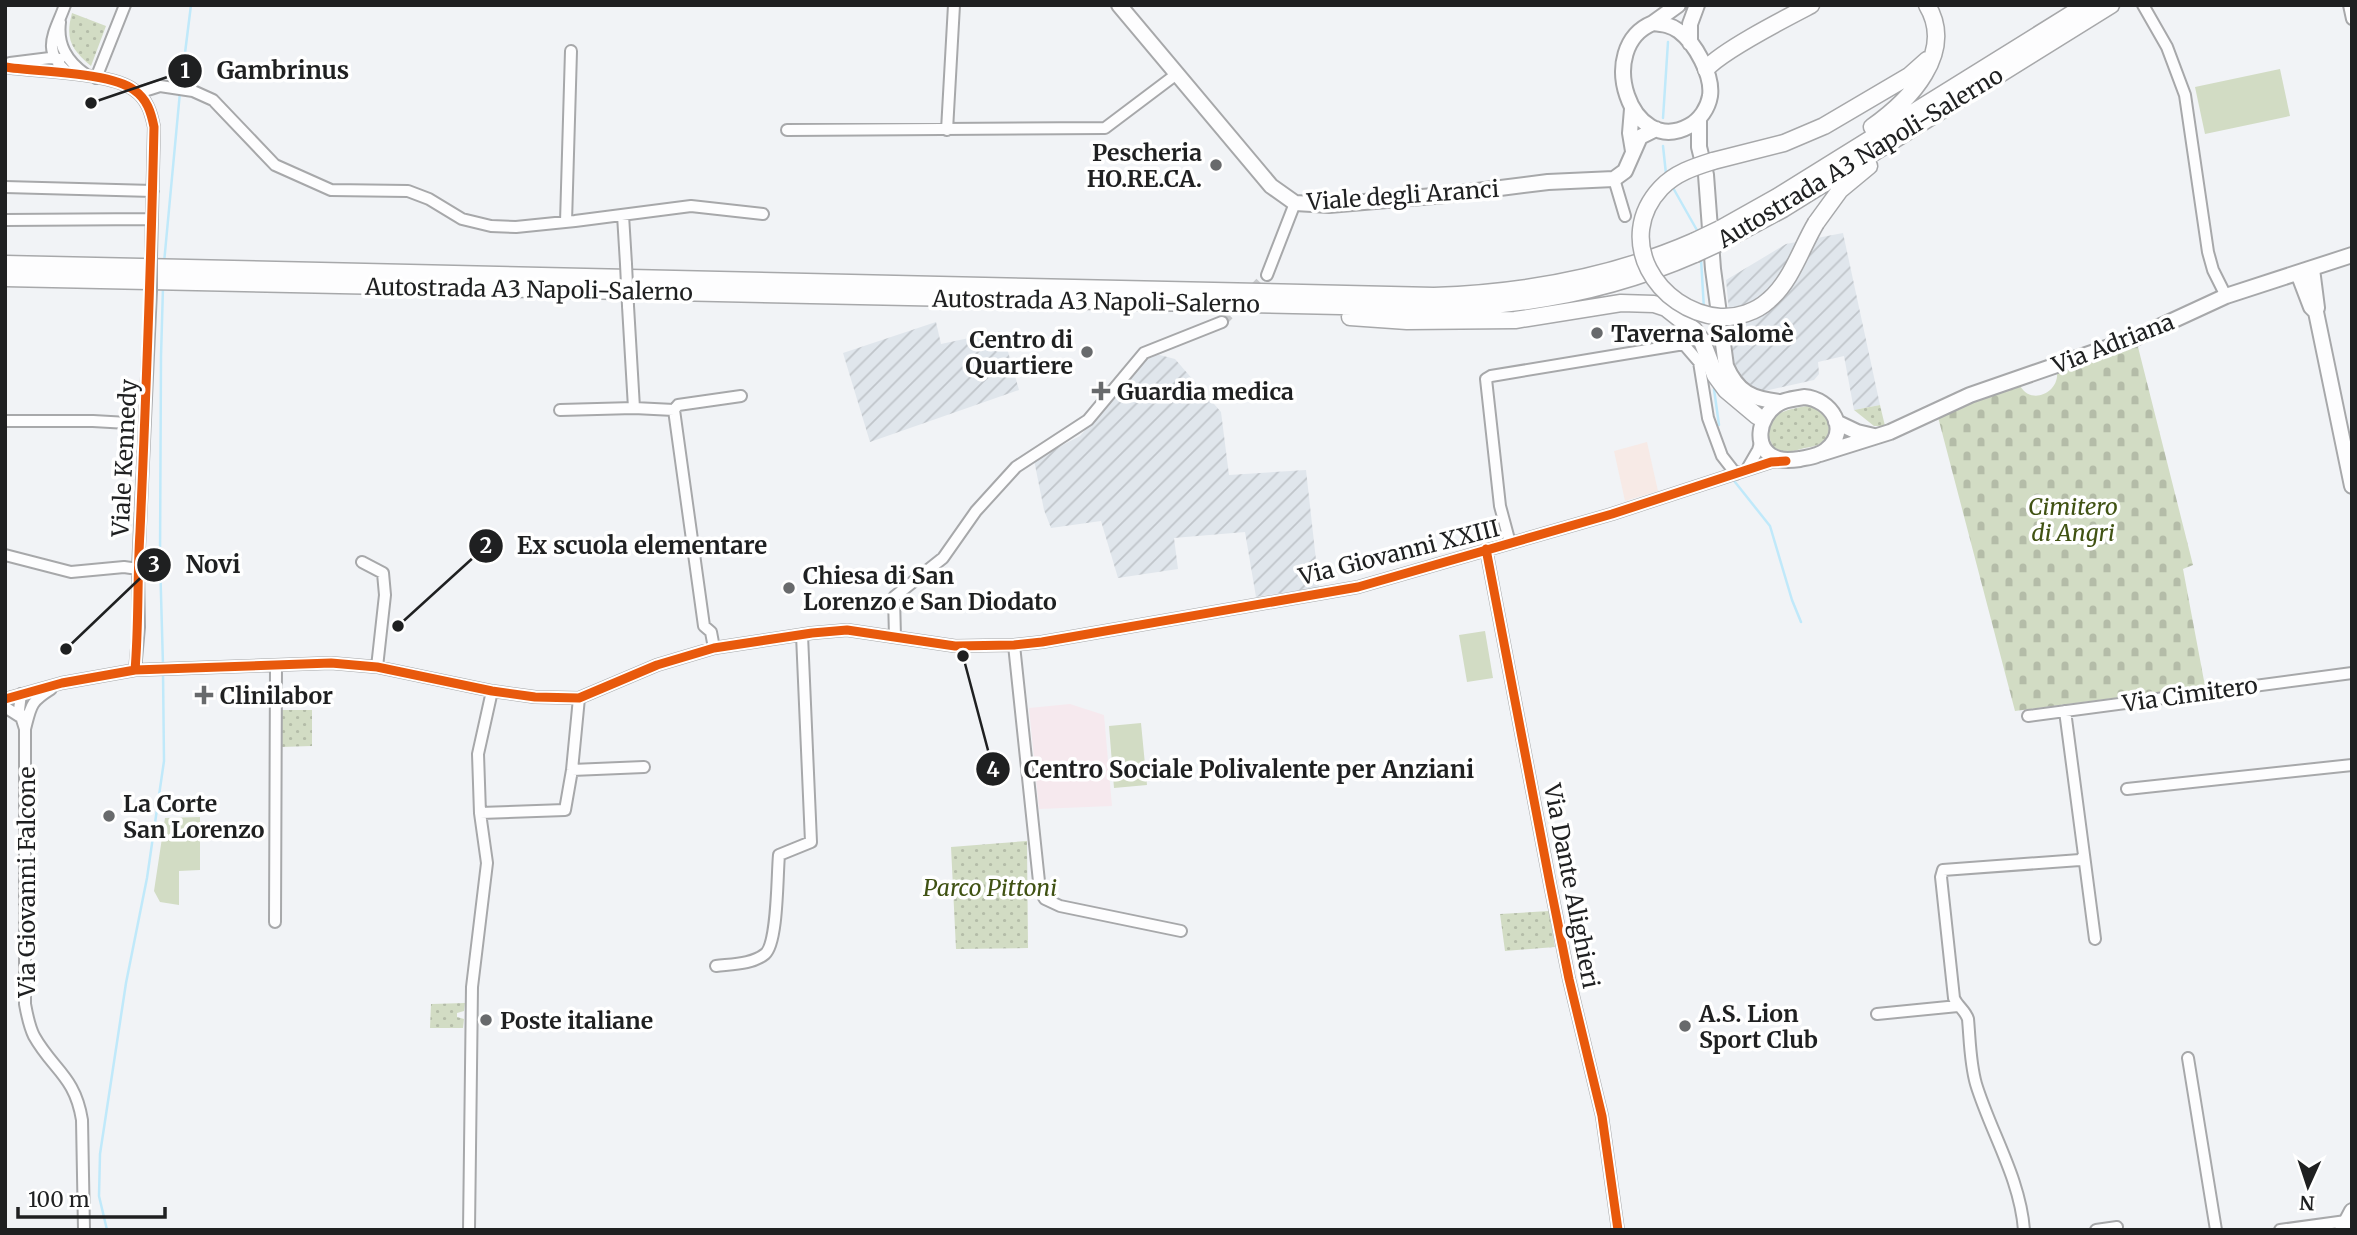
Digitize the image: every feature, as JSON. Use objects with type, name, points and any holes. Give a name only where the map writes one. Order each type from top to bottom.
[{"type":"highway","points":[[1706,69],[1725,54],[1811,5]]},
{"type":"highway","points":[[1777,197],[1811,169],[1900,106],[1921,81],[1934,49],[1936,28],[1927,5]]},
{"type":"highway","name":"Autostrada A3 Napoli-Salerno","points":[[1720,236],[1777,197],[2086,5]]},
{"type":"highway","name":"Autostrada A3 Napoli-Salerno","points":[[5,278],[1211,304],[1434,308],[1497,305],[1588,289],[1641,275],[1695,247],[1783,208],[2111,5]]},
{"type":"highway","points":[[1934,49],[1909,76],[1824,126],[1784,143],[1713,161],[1673,178],[1652,200],[1641,234],[1646,266],[1654,281],[1680,305],[1692,311],[1725,317],[1746,313],[1767,303],[1787,279],[1827,206],[1853,178],[1945,119],[1982,85]]},
{"type":"highway","name":"Autostrada A3 Napoli-Salerno","points":[[5,264],[1434,296],[1497,292],[1555,283],[1695,247]]},
{"type":"highway","points":[[1211,304],[1290,313],[1407,321],[1474,322],[1515,320],[1621,303],[1654,304],[1666,308],[1694,330],[1702,341],[1715,374],[1759,428]]},
{"type":"main road","name":"Viale degli Aranci","points":[[1119,5],[1271,187],[1295,203],[1329,205],[1445,195],[1548,182],[1614,179]]},
{"type":"main road","points":[[1653,23],[1679,30],[1706,69],[1709,79],[1710,97],[1699,119],[1676,131],[1656,129],[1642,121],[1632,109],[1626,90],[1624,61],[1635,33],[1678,5]]},
{"type":"main road","points":[[1690,43],[1690,24],[1697,5]]},
{"type":"main road","points":[[1632,109],[1630,133],[1633,150]]},
{"type":"main road","points":[[1699,119],[1699,147],[1706,175],[1723,354],[1731,377],[1746,394],[1766,451],[1772,457],[1786,461],[1820,454],[1833,442],[1836,422],[1832,411],[1821,401],[1804,397],[1780,402],[1746,394]]},
{"type":"main road","points":[[1614,179],[1625,170],[1640,137],[1656,129]]},
{"type":"main road","points":[[1676,131],[1699,147]]},
{"type":"main road","name":"Via Adriana","points":[[1820,454],[1890,432],[1970,395],[2153,331],[2226,296],[2352,255]]},
{"type":"main road","points":[[2305,271],[2318,306],[2316,312],[2352,486]]},
{"type":"main road","points":[[1759,428],[1767,413],[1780,402]]},
{"type":"main road","points":[[1836,422],[1857,432],[1875,436]]},
{"type":"street","points":[[92,76],[125,5]]},
{"type":"street","points":[[947,130],[954,5]]},
{"type":"street","points":[[2143,5],[2168,47],[2185,95],[2207,252],[2226,296]]},
{"type":"street","points":[[2349,5],[2352,19]]},
{"type":"street","points":[[63,11],[59,30],[68,74]]},
{"type":"street","points":[[23,66],[51,43],[63,11]]},
{"type":"street","points":[[51,43],[63,57],[92,76]]},
{"type":"street","points":[[566,222],[571,51]]},
{"type":"street","points":[[23,66],[63,57]]},
{"type":"street","points":[[5,65],[92,76],[133,88],[145,100],[152,114],[154,127],[152,219],[5,220]]},
{"type":"street","points":[[787,130],[1105,128],[1178,74]]},
{"type":"street","points":[[138,93],[162,87],[213,100],[275,165],[331,190],[408,191],[429,199],[462,219],[491,226],[516,227],[691,206],[763,214]]},
{"type":"street","points":[[1614,179],[1625,216]]},
{"type":"street","points":[[5,187],[153,191]]},
{"type":"street","points":[[1267,275],[1295,203]]},
{"type":"street","points":[[623,215],[634,408]]},
{"type":"street","name":"Viale Kennedy","points":[[140,670],[138,569],[152,219]]},
{"type":"street","points":[[895,637],[894,597],[943,558],[976,511],[1016,467],[1088,420],[1144,353],[1222,322]]},
{"type":"street","points":[[1674,333],[1699,362],[1708,418],[1722,456],[1736,474]]},
{"type":"street","points":[[1510,543],[1497,485],[1486,379],[1684,344]]},
{"type":"street","points":[[714,648],[711,632],[704,626],[674,410],[678,405],[741,396]]},
{"type":"street","points":[[560,411],[634,408],[674,410]]},
{"type":"street","points":[[5,421],[128,423]]},
{"type":"street","points":[[1747,469],[1758,450],[1759,428]]},
{"type":"street","name":"Via Giovanni XXIII","points":[[579,698],[657,665],[714,648],[802,635],[847,630],[955,646],[1014,645],[1358,587],[1747,469],[1786,461]]},
{"type":"street","name":"Via Dante Alighieri","points":[[1486,549],[1552,898],[1602,1116],[1618,1230]]},
{"type":"street","points":[[5,555],[71,572],[124,567],[138,569]]},
{"type":"street","points":[[362,562],[383,573],[385,595],[377,667]]},
{"type":"street","points":[[716,966],[755,960],[767,952],[774,939],[779,855],[811,842],[802,635]]},
{"type":"street","points":[[1014,645],[1040,891],[1045,899],[1060,906],[1181,931]]},
{"type":"street","points":[[5,699],[62,683],[140,670],[331,663],[377,667],[492,691],[535,697],[579,698],[565,810],[480,813]]},
{"type":"street","points":[[275,665],[275,922]]},
{"type":"street","name":"Via Cimitero","points":[[2028,716],[2352,673]]},
{"type":"street","points":[[24,713],[36,699],[62,683]]},
{"type":"street","points":[[469,1230],[472,987],[487,863],[480,813],[478,754],[492,691]]},
{"type":"street","points":[[21,694],[24,713]]},
{"type":"street","points":[[5,707],[24,713]]},
{"type":"street","points":[[2065,711],[2095,939]]},
{"type":"street","name":"Via Giovanni Falcone","points":[[24,713],[25,1004],[33,1035],[65,1075],[79,1104],[82,1120],[84,1230]]},
{"type":"street","points":[[2127,789],[2352,765]]},
{"type":"street","points":[[572,770],[644,766]]},
{"type":"street","points":[[2024,1230],[2006,1157],[1976,1084],[1966,1011],[1958,1006],[1954,998],[1941,877],[1944,870],[2080,860],[2084,855]]},
{"type":"street","points":[[1877,1014],[1958,1006]]},
{"type":"street","points":[[2188,1058],[2216,1230]]},
{"type":"street","points":[[2280,1230],[2347,1221]]},
{"type":"street","points":[[2096,1230],[2116,1227]]},
{"type":"shaded area","points":[[1843,233],[1880,405],[1854,410],[1844,356],[1818,362],[1819,374],[1814,380],[1760,392],[1743,378],[1734,362],[1726,280],[1786,244]]},
{"type":"shaded area","points":[[936,322],[941,344],[1002,331],[1019,390],[870,442],[843,353]]},
{"type":"shaded area","points":[[1152,353],[1175,359],[1221,412],[1229,475],[1306,470],[1319,587],[1256,597],[1245,532],[1174,538],[1178,569],[1118,578],[1101,521],[1051,528],[1044,510],[1034,460],[1080,436]]},
{"type":"shaded area","points":[[1647,442],[1658,491],[1625,501],[1614,451]]},
{"type":"shaded area","points":[[1070,704],[1104,715],[1112,806],[1039,809],[1029,708]]},
{"type":"green space","points":[[72,13],[106,26],[91,66],[71,43],[69,30]]},
{"type":"green space","points":[[2280,69],[2290,116],[2205,134],[2195,87]]},
{"type":"green space","name":"Cimitero di Angri","points":[[2137,343],[2193,565],[2183,569],[2205,686],[2015,711],[1938,417],[1970,401],[2019,383],[2029,394],[2042,395],[2053,386],[2057,371]]},
{"type":"green space","points":[[1880,405],[1885,426],[1874,426],[1854,410]]},
{"type":"green space","points":[[1806,406],[1818,410],[1827,419],[1827,436],[1817,445],[1793,451],[1773,447],[1767,432],[1772,420],[1781,413]]},
{"type":"green space","points":[[1485,631],[1493,678],[1467,682],[1459,635]]},
{"type":"green space","points":[[281,710],[312,710],[312,746],[281,747]]},
{"type":"green space","points":[[1141,723],[1147,785],[1114,788],[1109,726]]},
{"type":"green space","points":[[200,817],[200,870],[179,871],[179,905],[160,902],[154,891],[165,818]]},
{"type":"green space","name":"Parco Pittoni","points":[[1027,841],[1028,948],[956,949],[951,847]]},
{"type":"green space","points":[[1549,911],[1555,947],[1505,951],[1500,914]]},
{"type":"green space","points":[[465,1003],[464,1011],[457,1013],[457,1017],[464,1019],[463,1028],[430,1028],[431,1004]]},
{"type":"waterway","points":[[181,85],[191,5]]},
{"type":"waterway","points":[[1663,118],[1668,42]]},
{"type":"waterway","points":[[164,263],[180,92]]},
{"type":"waterway","points":[[1663,146],[1666,174]]},
{"type":"waterway","points":[[1672,186],[1698,232]]},
{"type":"waterway","points":[[1701,259],[1704,309]]},
{"type":"waterway","points":[[163,287],[160,560],[163,665]]},
{"type":"waterway","points":[[1714,389],[1719,425]]},
{"type":"waterway","points":[[1735,482],[1770,526],[1801,622]]},
{"type":"waterway","points":[[107,1230],[99,1196],[100,1154],[164,761],[163,672]]},
{"type":"tunnel","points":[[1222,322],[1267,275]]},
{"type":"cycle path","points":[[5,67],[91,76],[123,84],[142,97],[153,121],[150,279],[135,670]]},
{"type":"cycle path","points":[[5,699],[62,683],[135,670],[331,663],[377,667],[492,691],[535,697],[579,698],[657,665],[714,648],[812,633],[847,630],[955,646],[1042,642],[1358,587],[1612,514],[1771,462],[1786,461]]},
{"type":"cycle path","points":[[1486,549],[1569,979],[1602,1116],[1618,1230]]},
{"type":"place","name":"Gambrinus","points":[[91,103]]},
{"type":"place","name":"Pescheria HO.RE.CA.","points":[[1216,165]]},
{"type":"place","name":"Taverna Salomè","points":[[1597,333]]},
{"type":"place","name":"Centro di Quartiere","points":[[1087,352]]},
{"type":"place","name":"Guardia medica","points":[[1101,391]]},
{"type":"place","name":"Chiesa di San Lorenzo e San Diodato","points":[[789,588]]},
{"type":"place","name":"Ex scuola elementare","points":[[398,626]]},
{"type":"place","name":"Novi","points":[[66,649]]},
{"type":"place","name":"Centro Sociale Polivalente per Anziani","points":[[963,656]]},
{"type":"place","name":"Clinilabor","points":[[204,695]]},
{"type":"place","name":"La Corte San Lorenzo","points":[[109,816]]},
{"type":"place","name":"Poste italiane","points":[[486,1020]]},
{"type":"place","name":"A.S. Lion Sport Club","points":[[1685,1026]]}]
